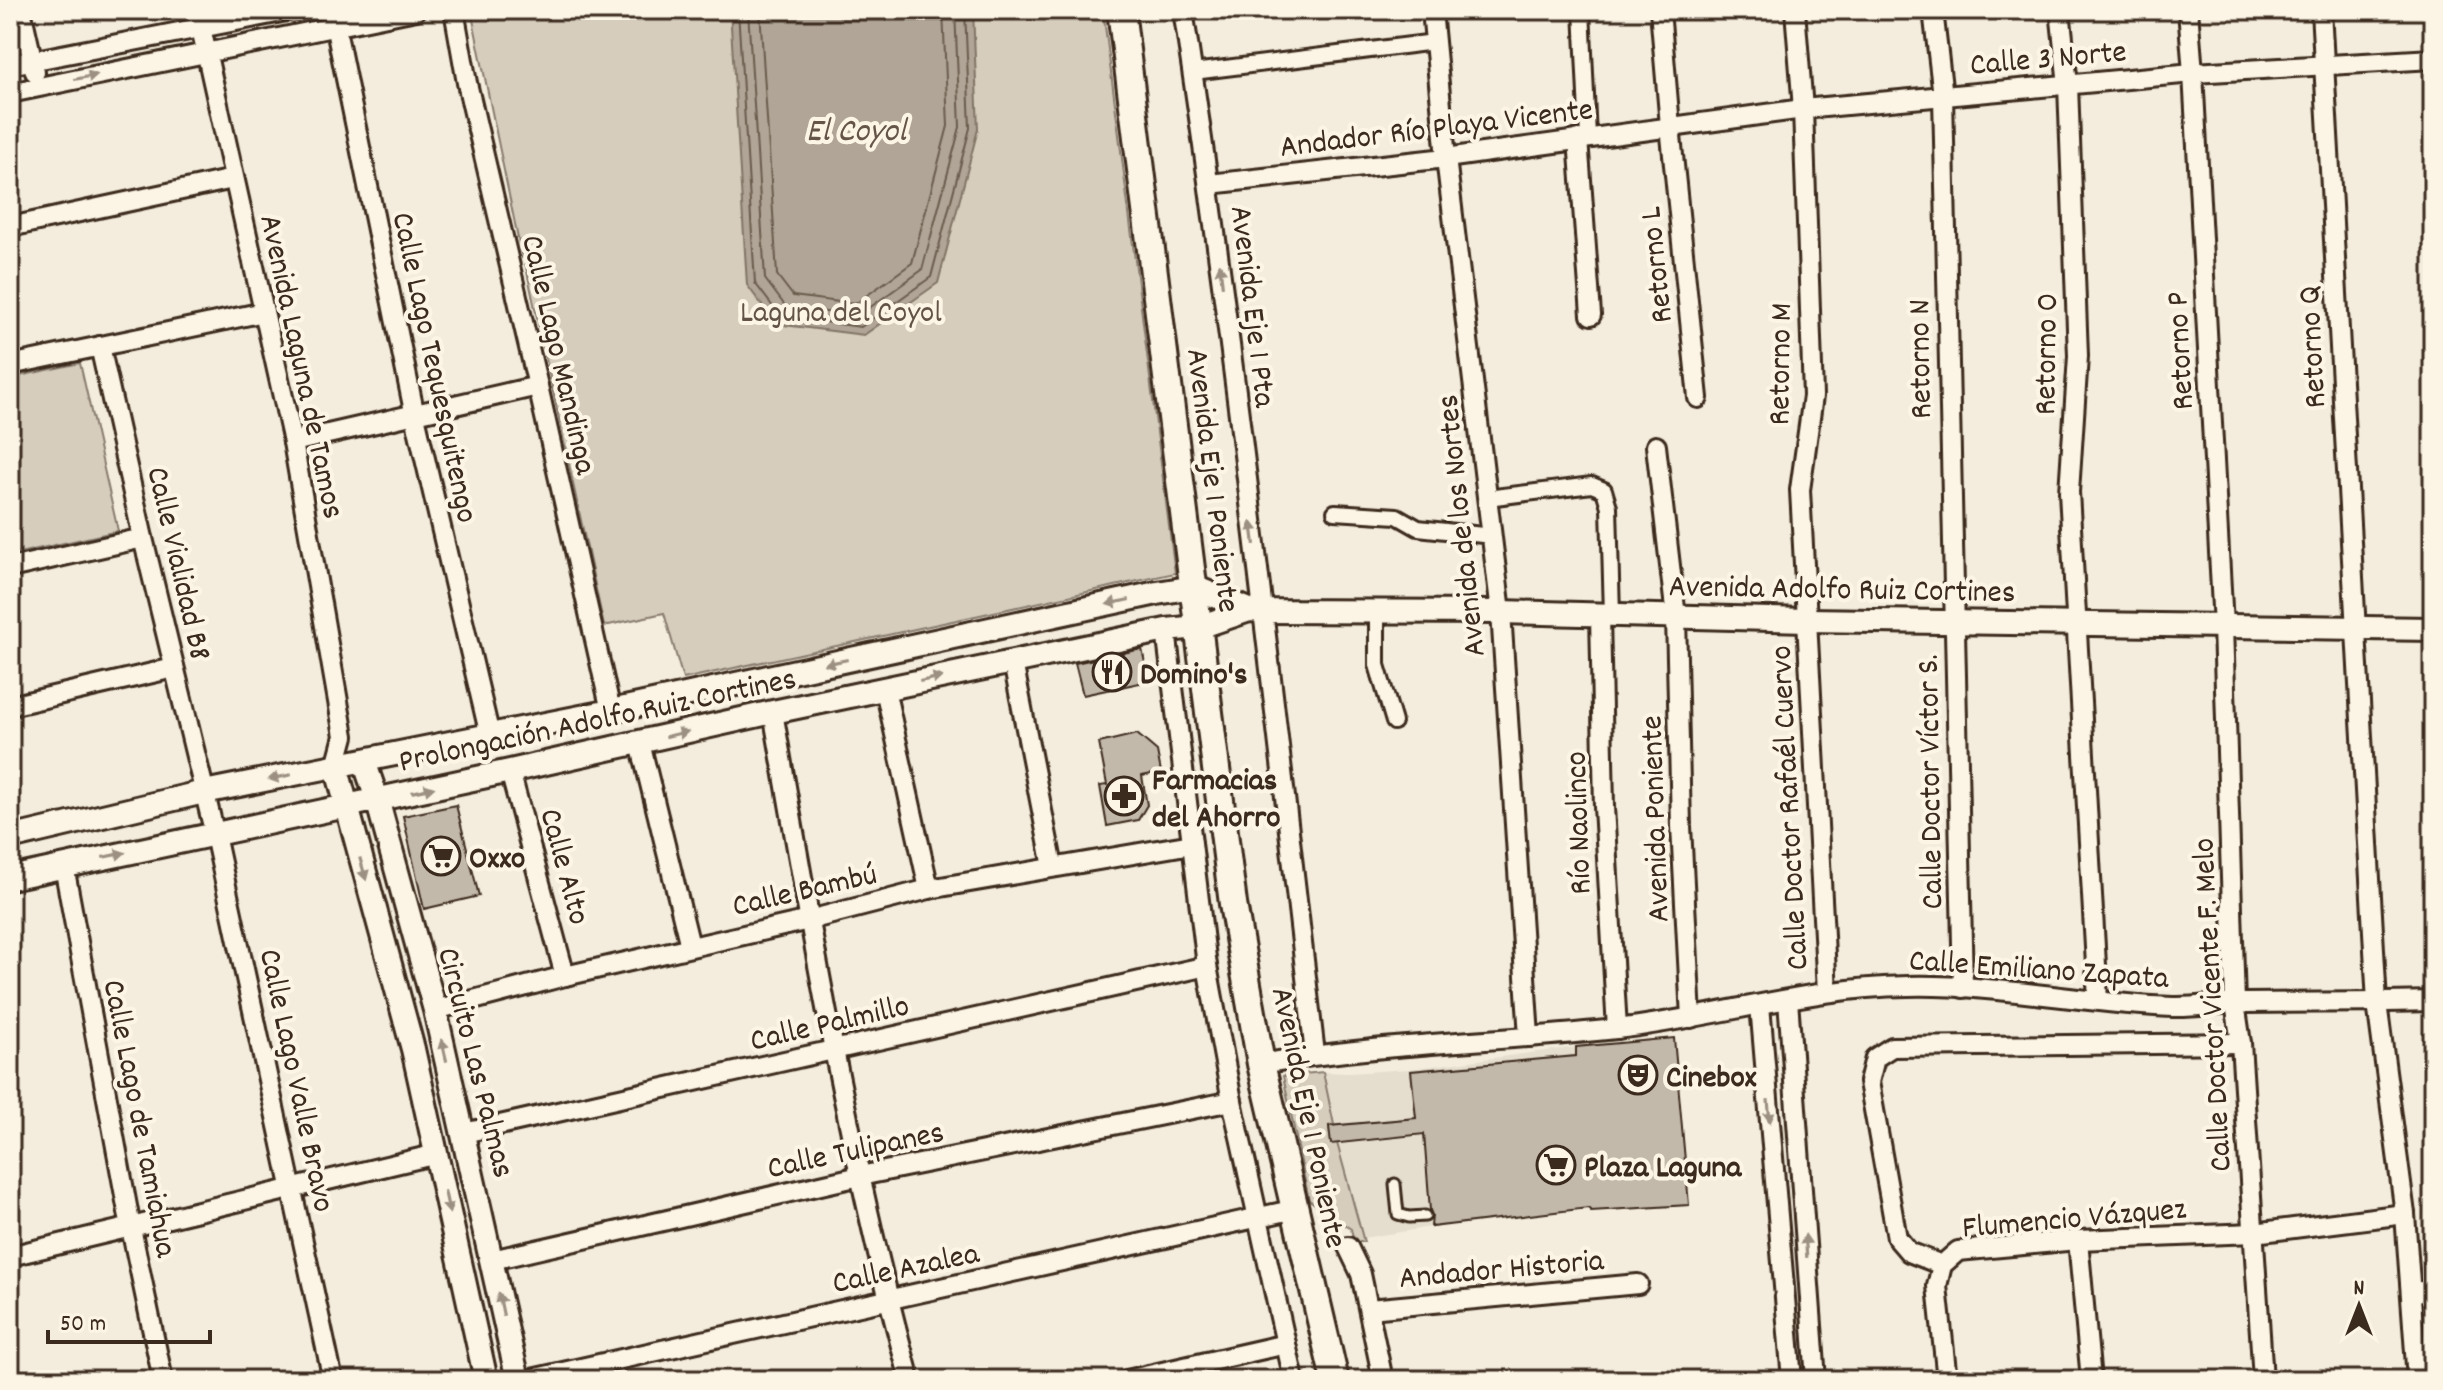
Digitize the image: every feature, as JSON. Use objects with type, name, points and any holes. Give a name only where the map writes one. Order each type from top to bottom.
[{"type":"main road","name":"Avenida Eje 1 Poniente","points":[[1121,10],[1233,904],[1261,1064],[1335,1380]]},
{"type":"street","points":[[21,10],[39,86]]},
{"type":"street","points":[[10,65],[199,19],[292,10]]},
{"type":"street","points":[[10,93],[206,52],[334,19],[416,10]]},
{"type":"street","name":"Calle Lago Mandinga","points":[[454,10],[467,83],[611,711]]},
{"type":"street","name":"Avenida Eje 1 Pta","points":[[1183,10],[1209,184],[1256,610],[1315,1054]]},
{"type":"street","name":"Avenida de los Nortes","points":[[1432,10],[1446,158],[1501,612],[1529,1037]]},
{"type":"street","points":[[1582,10],[1583,138],[1591,315]]},
{"type":"street","name":"Retorno L","points":[[1660,10],[1698,398]]},
{"type":"street","name":"Retorno M","points":[[1795,10],[1803,109],[1813,396],[1800,490],[1807,620]]},
{"type":"street","name":"Retorno N","points":[[1933,10],[1943,96],[1954,622]]},
{"type":"street","name":"Retorno O","points":[[2060,10],[2068,85],[2078,356],[2069,492],[2098,1000]]},
{"type":"street","name":"Retorno P","points":[[2188,10],[2223,626]]},
{"type":"street","name":"Retorno Q","points":[[2321,10],[2377,1003],[2405,1214],[2417,1380]]},
{"type":"street","name":"Avenida Laguna de Tamos","points":[[199,19],[293,442],[344,736],[336,766]]},
{"type":"street","name":"Calle Lago Tequesquitengo","points":[[334,19],[415,416],[490,736]]},
{"type":"street","points":[[1193,72],[1435,42]]},
{"type":"street","name":"Calle 3 Norte","points":[[1670,126],[1803,109],[2193,73],[2433,59]]},
{"type":"street","name":"Andador Río Playa Vicente","points":[[1209,184],[1446,158],[1670,126]]},
{"type":"street","points":[[10,227],[233,179]]},
{"type":"street","points":[[10,365],[264,312]]},
{"type":"street","name":"Calle Vialidad B8","points":[[100,346],[204,792]]},
{"type":"street","points":[[293,442],[538,386]]},
{"type":"street","points":[[1656,446],[1676,617]]},
{"type":"street","points":[[1487,498],[1592,485],[1604,490],[1609,507],[1606,614]]},
{"type":"street","points":[[1335,512],[1397,516],[1418,528],[1492,536]]},
{"type":"street","points":[[10,568],[143,538]]},
{"type":"street","name":"Avenida Adolfo Ruiz Cortines","points":[[1194,587],[1256,610]]},
{"type":"street","name":"Prolongación Adolfo Ruiz Cortines","points":[[10,838],[204,792],[611,711],[1194,587]]},
{"type":"street","name":"Avenida Adolfo Ruiz Cortines","points":[[1199,627],[1256,610],[2433,629]]},
{"type":"street","points":[[1377,611],[1377,665],[1394,722]]},
{"type":"street","name":"Río Naolinco","points":[[1606,614],[1604,807],[1617,1029]]},
{"type":"street","name":"Avenida Poniente","points":[[1676,617],[1681,826],[1691,1018]]},
{"type":"street","name":"Calle Doctor Rafaél Cuervo","points":[[1807,620],[1827,992]]},
{"type":"street","name":"Calle Doctor Víctor S.","points":[[1954,622],[1963,988]]},
{"type":"street","name":"Calle Doctor Vicente F. Melo","points":[[2223,626],[2235,1003],[2241,1043],[2263,1380]]},
{"type":"street","name":"Prolongación Adolfo Ruiz Cortines","points":[[10,878],[773,712],[1166,630],[1199,627]]},
{"type":"street","points":[[985,630],[1005,664],[1053,867]]},
{"type":"street","points":[[1166,630],[1207,966],[1232,1101],[1294,1380]]},
{"type":"street","points":[[10,706],[174,668]]},
{"type":"street","points":[[794,671],[802,706]]},
{"type":"street","points":[[885,689],[929,889]]},
{"type":"street","points":[[773,712],[833,1050],[888,1301],[910,1380]]},
{"type":"street","name":"Avenida Laguna de Tamos","points":[[344,736],[364,761]]},
{"type":"street","points":[[640,743],[690,946]]},
{"type":"street","name":"Circuito Las Palmas","points":[[364,761],[435,1010],[518,1380]]},
{"type":"street","name":"Circuito Las Palmas","points":[[336,766],[413,1049],[486,1380]]},
{"type":"street","name":"Calle Alto","points":[[510,771],[565,976]]},
{"type":"street","name":"Calle Lago Valle Bravo","points":[[204,792],[333,1380]]},
{"type":"street","name":"Calle Bambú","points":[[435,1010],[929,889],[1192,844]]},
{"type":"street","name":"Calle Lago de Tamiahua","points":[[64,866],[131,1228],[163,1380]]},
{"type":"street","name":"Calle Palmillo","points":[[464,1133],[1207,966]]},
{"type":"street","name":"Calle Emiliano Zapata","points":[[1261,1064],[1315,1054],[1617,1029],[1827,992],[1911,986],[2176,1008],[2235,1003],[2433,1001]]},
{"type":"street","points":[[1788,1000],[1816,1380]]},
{"type":"street","points":[[1760,1005],[1792,1380]]},
{"type":"street","points":[[1947,1380],[1937,1286],[1942,1265],[1909,1252],[1897,1238],[1869,1082],[1875,1058],[1892,1047],[2241,1043]]},
{"type":"street","name":"Calle Tulipanes","points":[[492,1260],[860,1176],[1232,1101]]},
{"type":"street","points":[[10,1256],[437,1154]]},
{"type":"street","name":"Calle Azalea","points":[[527,1380],[1296,1209]]},
{"type":"street","name":"Flumencio Vázquez","points":[[1942,1265],[1958,1251],[2078,1240],[2254,1233],[2405,1214]]},
{"type":"street","points":[[2078,1240],[2091,1380]]},
{"type":"street","name":"Avenida Eje 1 Poniente","points":[[1348,1247],[1358,1264],[1383,1380]]},
{"type":"street","name":"Andador Historia","points":[[1369,1309],[1638,1284]]},
{"type":"street","points":[[1784,1290],[1809,1287]]},
{"type":"street","points":[[2412,1292],[2433,1290]]},
{"type":"street","points":[[1127,1380],[1286,1344]]},
{"type":"lane","points":[[1395,1184],[1398,1214],[1425,1216]]},
{"type":"shaded area","name":"Plaza Laguna","points":[[1674,1038],[1689,1205],[1591,1211],[1588,1208],[1431,1227],[1354,1242],[1351,1229],[1309,1200],[1283,1076],[1409,1069],[1576,1047]]},
{"type":"green space","name":"Laguna del Coyol","points":[[471,10],[1103,10],[1175,573],[683,679],[664,613],[604,626],[522,258]]},
{"type":"green space","points":[[80,363],[118,531],[10,555],[10,378]]},
{"type":"green space","points":[[1323,1072],[1334,1125],[1329,1127],[1331,1143],[1337,1143],[1364,1242],[1354,1242],[1351,1229],[1309,1200],[1283,1076]]},
{"type":"water","name":"El Coyol","points":[[730,10],[973,10],[978,129],[938,283],[864,335],[776,324],[747,285]]},
{"type":"building","name":"Domino's","points":[[1142,649],[1149,681],[1083,695],[1075,663]]},
{"type":"building","points":[[1137,734],[1157,751],[1161,772],[1142,776],[1147,805],[1138,820],[1107,826],[1100,786],[1107,785],[1099,743]]},
{"type":"building","name":"Oxxo","points":[[456,805],[479,896],[424,909],[403,816]]},
{"type":"building","name":"Plaza Laguna","points":[[1674,1038],[1689,1205],[1591,1211],[1588,1208],[1431,1227],[1424,1134],[1331,1144],[1329,1126],[1416,1118],[1411,1071],[1576,1056],[1576,1047]]},
{"type":"place","name":"Domino's","points":[[1112,672]]},
{"type":"place","name":"Farmacias del Ahorro","points":[[1124,796]]},
{"type":"place","name":"Oxxo","points":[[441,856]]},
{"type":"place","name":"Cinebox","points":[[1638,1075]]},
{"type":"place","name":"Plaza Laguna","points":[[1556,1165]]}]
